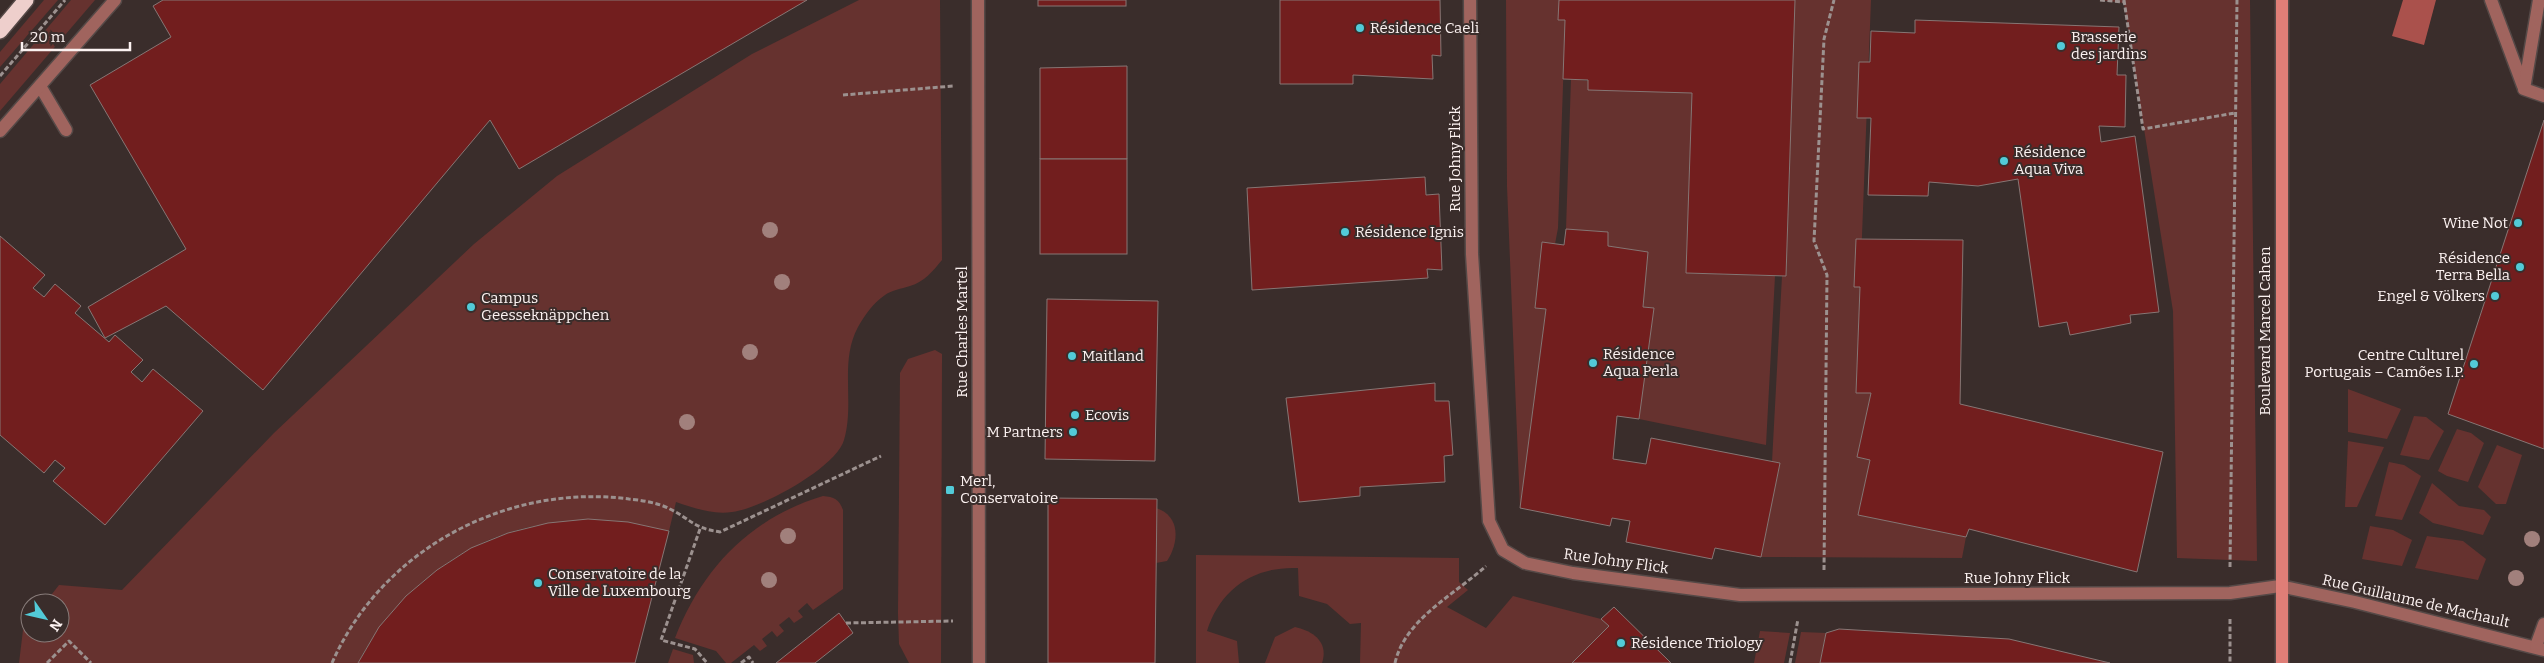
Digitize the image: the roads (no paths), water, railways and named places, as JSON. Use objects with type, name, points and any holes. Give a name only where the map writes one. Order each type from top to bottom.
[{"type":"highway","points":[[0,31],[26,0]]},
{"type":"street","points":[[0,131],[115,0]]},
{"type":"street","name":"Rue Charles Martel","points":[[978,0],[979,663]]},
{"type":"street","name":"Rue Johny Flick","points":[[1470,0],[1472,254],[1489,521],[1503,550],[1525,563],[1573,573],[1740,595],[2230,593],[2280,586]]},
{"type":"street","name":"Boulevard Marcel Cahen","points":[[2282,0],[2280,586],[2282,663]]},
{"type":"street","points":[[2491,0],[2524,89]]},
{"type":"street","points":[[2524,89],[2539,0]]},
{"type":"street","points":[[40,86],[66,130]]},
{"type":"street","points":[[2524,89],[2544,96]]},
{"type":"street","name":"Rue Guillaume de Machault","points":[[2280,586],[2540,648]]},
{"type":"street","points":[[2540,648],[2544,624]]},
{"type":"place","name":"Résidence Caeli","points":[[1360,28]]},
{"type":"place","name":"Brasserie des jardins","points":[[2061,46]]},
{"type":"place","name":"Résidence Aqua Viva","points":[[2004,161]]},
{"type":"place","name":"Wine Not","points":[[2518,223]]},
{"type":"place","name":"Résidence Ignis","points":[[1345,232]]},
{"type":"place","name":"Résidence Terra Bella","points":[[2520,267]]},
{"type":"place","name":"Engel & Völkers","points":[[2495,296]]},
{"type":"place","name":"Campus Geesseknäppchen","points":[[471,307]]},
{"type":"place","name":"Maitland","points":[[1072,356]]},
{"type":"place","name":"Résidence Aqua Perla","points":[[1593,363]]},
{"type":"place","name":"Centre Culturel Portugais – Camões I.P.","points":[[2474,364]]},
{"type":"place","name":"Ecovis","points":[[1075,415]]},
{"type":"place","name":"M Partners","points":[[1073,432]]},
{"type":"place","name":"Merl, Conservatoire","points":[[950,490]]},
{"type":"place","name":"Conservatoire de la Ville de Luxembourg","points":[[538,583]]},
{"type":"place","name":"Résidence Triology","points":[[1621,643]]}]
